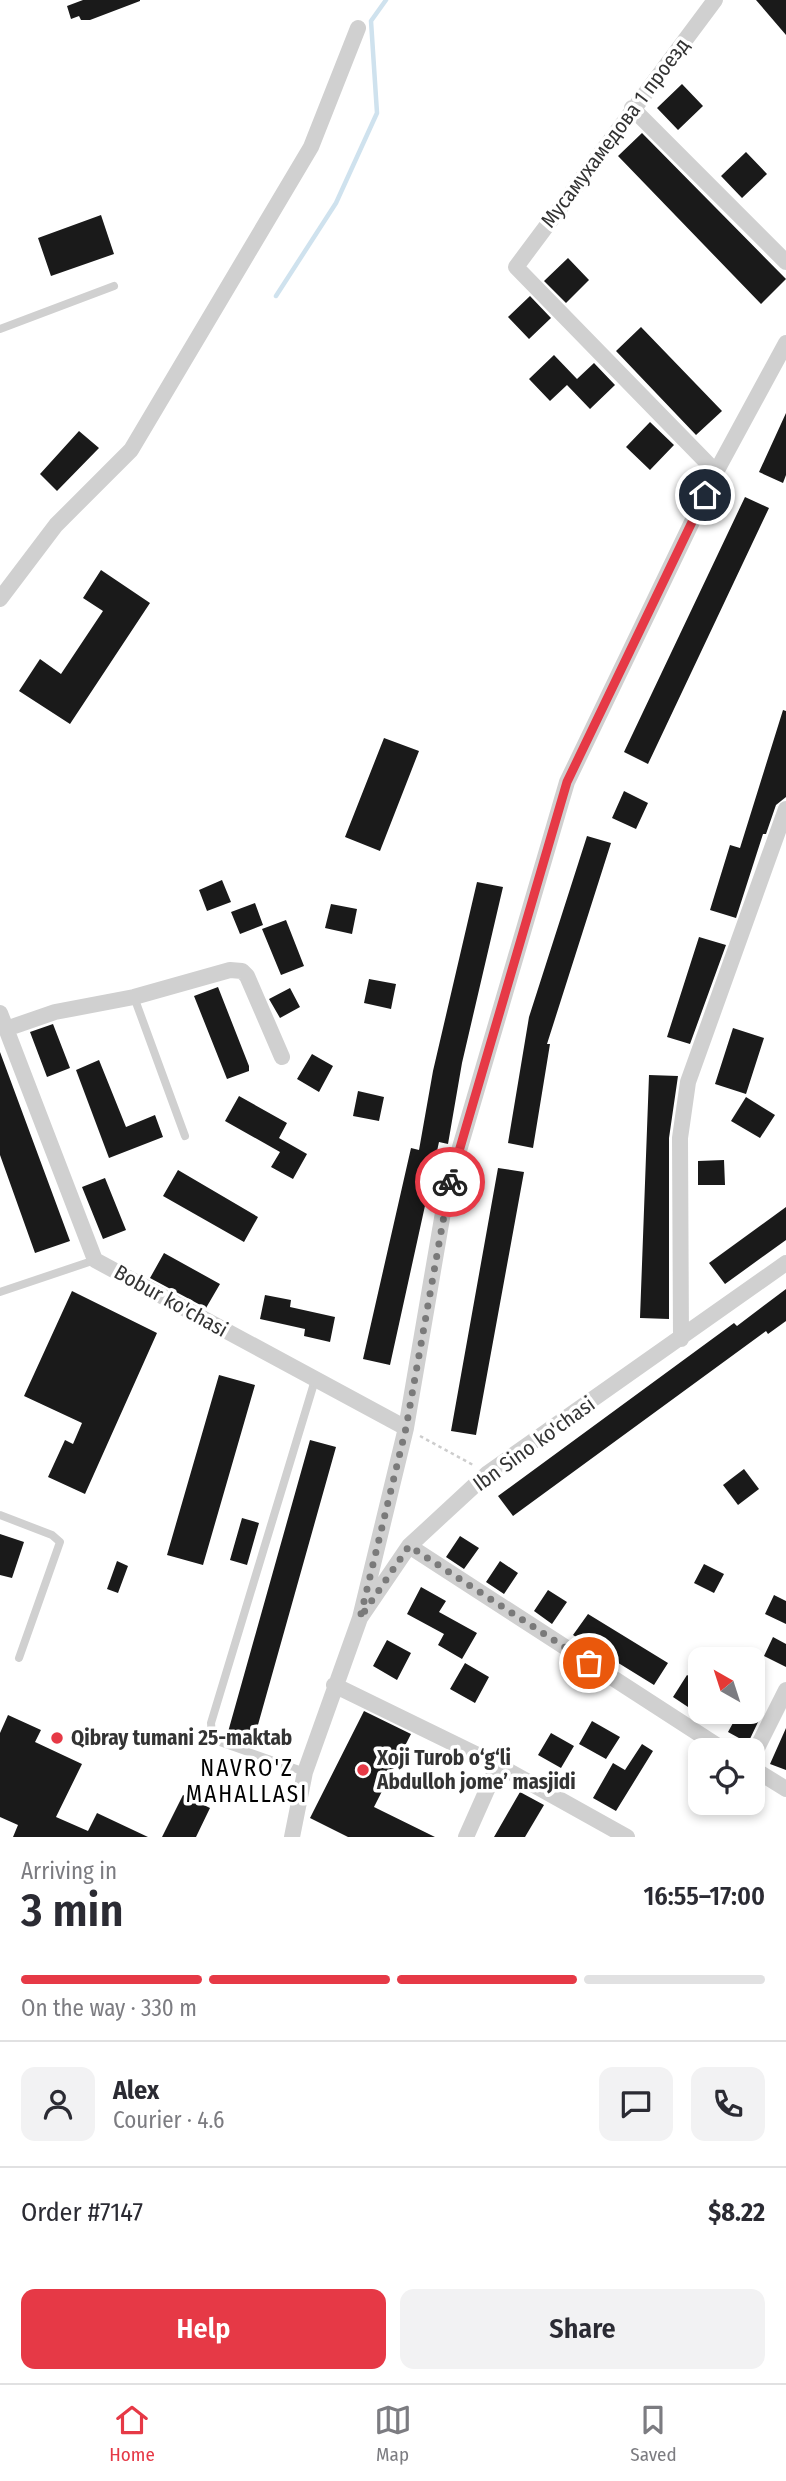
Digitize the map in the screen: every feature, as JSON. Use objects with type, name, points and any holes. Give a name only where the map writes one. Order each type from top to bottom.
[{"type":"street","name":"Мусамухамедова 1 проезд","points":[[715,0],[516,267],[716,471]]},
{"type":"street","points":[[0,599],[56,525],[131,450],[312,147],[358,28]]},
{"type":"street","points":[[632,108],[786,262]]},
{"type":"street","points":[[360,1618],[406,1428],[446,1195],[567,782],[716,471],[786,343]]},
{"type":"street","points":[[681,1339],[680,1138],[688,1082],[786,809]]},
{"type":"street","points":[[3,1021],[134,997],[230,971],[242,971],[247,976],[282,1057]]},
{"type":"street","name":"Bobur ko'chasi","points":[[3,1021],[95,1260],[406,1428]]},
{"type":"street","name":"Ibn Sino ko'chasi","points":[[292,1837],[305,1772],[360,1618],[409,1546],[488,1473],[786,1263]]},
{"type":"street","points":[[409,1546],[705,1738]]},
{"type":"street","points":[[334,1685],[498,1766],[627,1837]]},
{"type":"street","points":[[762,1738],[786,1690]]},
{"type":"street","points":[[466,1837],[498,1766]]},
{"type":"street","points":[[765,1776],[786,1789]]},
{"type":"lane","points":[[0,329],[114,286]]},
{"type":"lane","points":[[134,997],[185,1136]]},
{"type":"lane","points":[[0,1292],[95,1260]]},
{"type":"lane","points":[[305,1772],[217,1741],[212,1735],[211,1723],[315,1380]]},
{"type":"lane","points":[[0,1515],[52,1535],[60,1542],[19,1658]]},
{"type":"path","points":[[406,1428],[488,1473]]},
{"type":"building","points":[[83,0],[140,1],[90,20],[81,20],[79,16],[71,19],[67,6]]},
{"type":"building","points":[[756,0],[786,0],[786,35]]},
{"type":"building","points":[[682,84],[703,106],[678,130],[657,108]]},
{"type":"building","points":[[642,133],[786,279],[761,304],[618,156]]},
{"type":"building","points":[[746,152],[767,174],[742,198],[721,176]]},
{"type":"building","points":[[101,215],[114,254],[51,276],[38,238]]},
{"type":"building","points":[[568,258],[589,280],[566,303],[544,281]]},
{"type":"building","points":[[530,296],[551,318],[529,339],[508,317]]},
{"type":"building","points":[[641,327],[722,411],[696,435],[616,351]]},
{"type":"building","points":[[554,355],[577,379],[594,363],[615,385],[590,409],[567,385],[550,401],[529,379]]},
{"type":"building","points":[[786,413],[786,475],[783,483],[759,472]]},
{"type":"building","points":[[650,422],[674,445],[650,470],[626,447]]},
{"type":"building","points":[[79,431],[99,448],[57,491],[40,474]]},
{"type":"building","points":[[745,497],[769,508],[648,764],[624,752]]},
{"type":"building","points":[[101,570],[150,603],[70,724],[19,691],[40,659],[61,674],[103,611],[83,598]]},
{"type":"building","points":[[783,710],[786,711],[786,797],[776,805],[766,834],[763,834],[736,918],[710,910],[730,845],[740,848]]},
{"type":"building","points":[[384,738],[419,751],[380,851],[345,837]]},
{"type":"building","points":[[624,791],[648,803],[636,829],[612,818]]},
{"type":"building","points":[[587,836],[611,843],[547,1044],[550,1044],[533,1148],[508,1143],[529,1017]]},
{"type":"building","points":[[222,880],[231,902],[207,911],[199,890]]},
{"type":"building","points":[[477,882],[503,887],[462,1063],[448,1144],[439,1142],[390,1365],[363,1359],[411,1148],[419,1150],[433,1071]]},
{"type":"building","points":[[255,903],[263,925],[240,934],[231,912]]},
{"type":"building","points":[[331,904],[357,909],[352,934],[325,928]]},
{"type":"building","points":[[286,920],[304,966],[281,975],[262,929]]},
{"type":"building","points":[[699,937],[726,945],[690,1044],[667,1037]]},
{"type":"building","points":[[369,979],[396,984],[391,1009],[364,1003]]},
{"type":"building","points":[[218,987],[249,1066],[249,1071],[227,1079],[194,996]]},
{"type":"building","points":[[290,988],[300,1007],[280,1018],[269,999]]},
{"type":"building","points":[[53,1024],[70,1068],[47,1077],[30,1032]]},
{"type":"building","points":[[733,1028],[764,1038],[746,1094],[715,1084]]},
{"type":"building","points":[[0,1052],[70,1241],[35,1253],[0,1155]]},
{"type":"building","points":[[312,1054],[333,1066],[319,1092],[297,1079]]},
{"type":"building","points":[[99,1060],[126,1127],[155,1115],[163,1137],[109,1158],[76,1070]]},
{"type":"building","points":[[649,1075],[678,1076],[669,1138],[669,1319],[640,1318]]},
{"type":"building","points":[[358,1091],[384,1097],[379,1121],[353,1116]]},
{"type":"building","points":[[239,1096],[287,1123],[279,1138],[307,1154],[293,1179],[271,1167],[280,1152],[225,1121]]},
{"type":"building","points":[[746,1097],[775,1115],[760,1138],[731,1121]]},
{"type":"building","points":[[724,1160],[725,1185],[698,1185],[698,1161]]},
{"type":"building","points":[[498,1168],[524,1172],[476,1435],[451,1431]]},
{"type":"building","points":[[178,1170],[258,1217],[244,1242],[163,1196]]},
{"type":"building","points":[[105,1178],[126,1230],[103,1239],[82,1187]]},
{"type":"building","points":[[786,1207],[786,1240],[725,1284],[709,1263]]},
{"type":"building","points":[[164,1253],[220,1284],[206,1308],[150,1278]]},
{"type":"building","points":[[786,1289],[786,1321],[768,1334],[766,1331],[513,1516],[498,1496],[734,1323],[737,1326]]},
{"type":"building","points":[[72,1291],[157,1333],[85,1494],[48,1477],[65,1440],[73,1444],[82,1423],[24,1396]]},
{"type":"building","points":[[265,1295],[291,1300],[290,1307],[335,1317],[330,1342],[304,1336],[305,1329],[260,1319]]},
{"type":"building","points":[[219,1375],[255,1385],[203,1565],[167,1555]]},
{"type":"building","points":[[310,1440],[336,1447],[254,1739],[228,1732]]},
{"type":"building","points":[[744,1469],[759,1489],[738,1505],[723,1485]]},
{"type":"building","points":[[242,1518],[259,1523],[247,1565],[230,1560]]},
{"type":"building","points":[[0,1534],[24,1542],[12,1578],[0,1575]]},
{"type":"building","points":[[460,1536],[479,1548],[464,1569],[446,1557]]},
{"type":"building","points":[[117,1561],[128,1566],[118,1593],[107,1589]]},
{"type":"building","points":[[500,1561],[518,1573],[504,1594],[486,1582]]},
{"type":"building","points":[[704,1564],[724,1574],[714,1593],[694,1583]]},
{"type":"building","points":[[421,1587],[446,1601],[439,1612],[477,1633],[462,1659],[438,1645],[444,1634],[407,1614]]},
{"type":"building","points":[[548,1590],[567,1602],[552,1624],[534,1611]]},
{"type":"building","points":[[774,1595],[786,1601],[786,1624],[765,1614]]},
{"type":"building","points":[[588,1614],[668,1663],[654,1685],[573,1635]]},
{"type":"building","points":[[773,1637],[786,1644],[786,1667],[765,1656]]},
{"type":"building","points":[[387,1640],[411,1653],[397,1680],[373,1666]]},
{"type":"building","points":[[465,1663],[489,1677],[475,1703],[450,1689]]},
{"type":"building","points":[[687,1675],[688,1676],[688,1707],[673,1697]]},
{"type":"building","name":"Xoji Turob o‘g‘li Abdulloh jome’ masjidi","points":[[364,1711],[411,1734],[374,1807],[435,1837],[348,1837],[310,1818]]},
{"type":"building","points":[[8,1715],[41,1730],[35,1742],[82,1764],[56,1817],[88,1831],[97,1813],[148,1837],[13,1837],[18,1825],[0,1817],[0,1733]]},
{"type":"building","points":[[592,1721],[620,1737],[606,1759],[579,1744]]},
{"type":"building","points":[[732,1724],[757,1724],[750,1738],[739,1738],[728,1732]]},
{"type":"building","points":[[786,1728],[786,1770],[770,1764]]},
{"type":"building","points":[[551,1733],[574,1746],[561,1768],[538,1755]]},
{"type":"building","points":[[642,1744],[653,1751],[616,1811],[593,1798],[613,1763],[625,1770]]},
{"type":"building","points":[[520,1792],[544,1805],[525,1837],[494,1837]]},
{"type":"building","points":[[183,1795],[210,1808],[196,1837],[162,1837]]},
{"type":"waterway","points":[[276,296],[336,203],[377,113],[371,21],[386,0]]},
{"type":"way so far","points":[[450,1182],[406,1428],[360,1618],[409,1546],[589,1663]]},
{"type":"place","name":"Qibray tumani 25-maktab","points":[[57,1738]]},
{"type":"place","name":"Xoji Turob o‘g‘li Abdulloh jome’ masjidi","points":[[363,1770]]},
{"type":"district","name":"NAVRO'Z MAHALLASI","points":[[247,1781]]},
{"type":"route","points":[[450,1182],[567,782],[705,495]]}]
